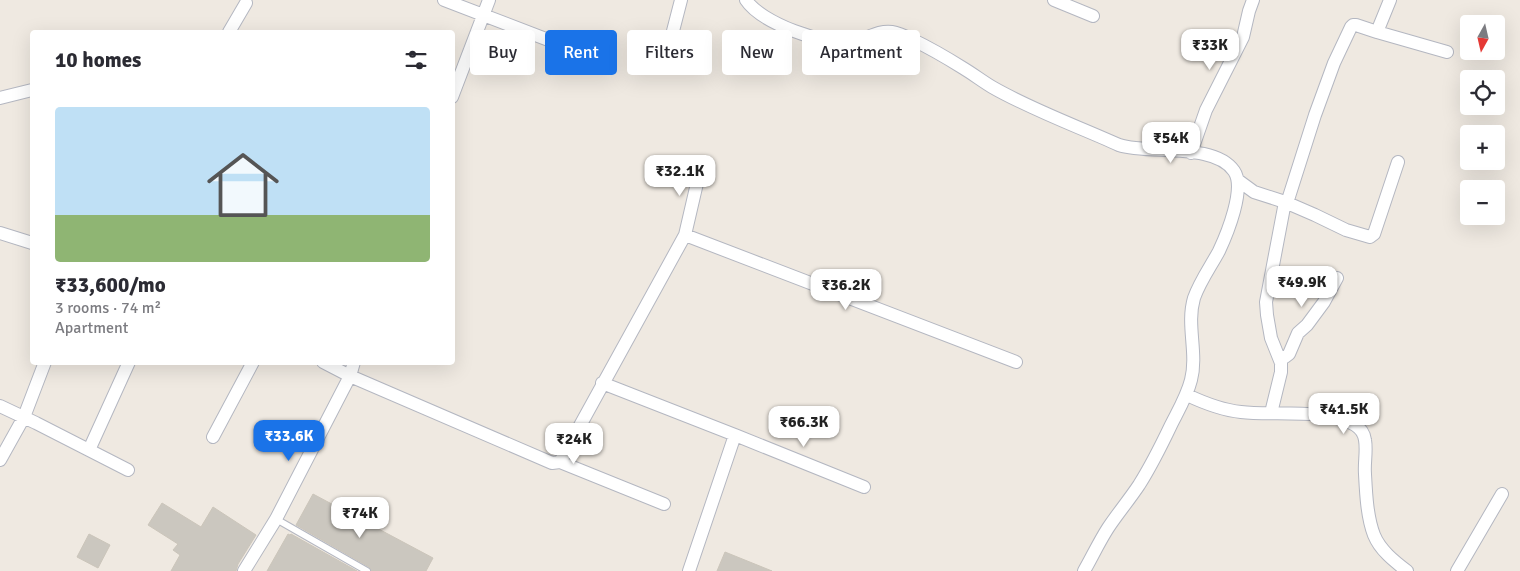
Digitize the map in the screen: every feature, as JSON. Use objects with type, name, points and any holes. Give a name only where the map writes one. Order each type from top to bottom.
[{"type":"street","points":[[444,0],[545,39]]},
{"type":"street","points":[[455,89],[489,0]]},
{"type":"street","points":[[673,30],[681,0]]},
{"type":"street","points":[[746,0],[751,7],[778,24],[797,32],[832,41],[843,43],[855,42],[884,32],[894,32],[924,45],[964,68],[990,86],[1119,145],[1137,149],[1166,149],[1191,152],[1228,164],[1236,173],[1239,182],[1238,193],[1220,248],[1194,297],[1191,315],[1193,368],[1187,395],[1152,463],[1107,529],[1084,571]]},
{"type":"street","points":[[1054,0],[1092,16]]},
{"type":"street","points":[[1191,152],[1210,103],[1243,36],[1248,11],[1253,0]]},
{"type":"street","points":[[1377,32],[1390,0]]},
{"type":"street","points":[[230,30],[246,3]]},
{"type":"street","points":[[1271,414],[1281,372],[1279,357],[1271,338],[1266,302],[1286,203],[1334,63],[1351,28],[1353,25],[1356,25],[1447,52]]},
{"type":"street","points":[[0,98],[30,90]]},
{"type":"street","points":[[1239,182],[1254,192],[1286,203],[1346,230],[1370,237],[1374,234],[1398,162]]},
{"type":"street","points":[[560,462],[685,235],[701,166]]},
{"type":"street","points":[[0,233],[30,242]]},
{"type":"street","points":[[685,235],[1016,362]]},
{"type":"street","points":[[1279,357],[1287,356],[1298,333],[1307,325],[1324,302],[1338,278]]},
{"type":"street","points":[[0,460],[24,417],[44,365]]},
{"type":"street","points":[[90,450],[128,365]]},
{"type":"street","points":[[212,437],[251,365]]},
{"type":"street","points":[[329,365],[350,376],[552,463],[560,462],[664,504]]},
{"type":"street","points":[[244,571],[276,519],[350,376],[353,365]]},
{"type":"street","points":[[602,383],[864,487]]},
{"type":"street","points":[[1187,395],[1226,410],[1271,414],[1320,415],[1356,425],[1365,439],[1366,483],[1370,519],[1374,535],[1390,558],[1407,571]]},
{"type":"street","points":[[0,406],[128,470]]},
{"type":"street","points":[[689,571],[735,435]]},
{"type":"street","points":[[1457,571],[1502,494]]},
{"type":"lane","points":[[276,519],[367,571]]},
{"type":"building","points":[[313,494],[433,558],[426,571],[372,571],[369,567],[296,525]]},
{"type":"building","points":[[162,503],[201,527],[213,507],[256,535],[238,564],[236,571],[171,571],[180,555],[173,550],[178,544],[148,525]]},
{"type":"building","points":[[89,534],[110,545],[98,568],[77,557]]},
{"type":"building","points":[[288,534],[291,534],[357,571],[267,571]]},
{"type":"building","points":[[725,552],[772,571],[717,571]]}]
